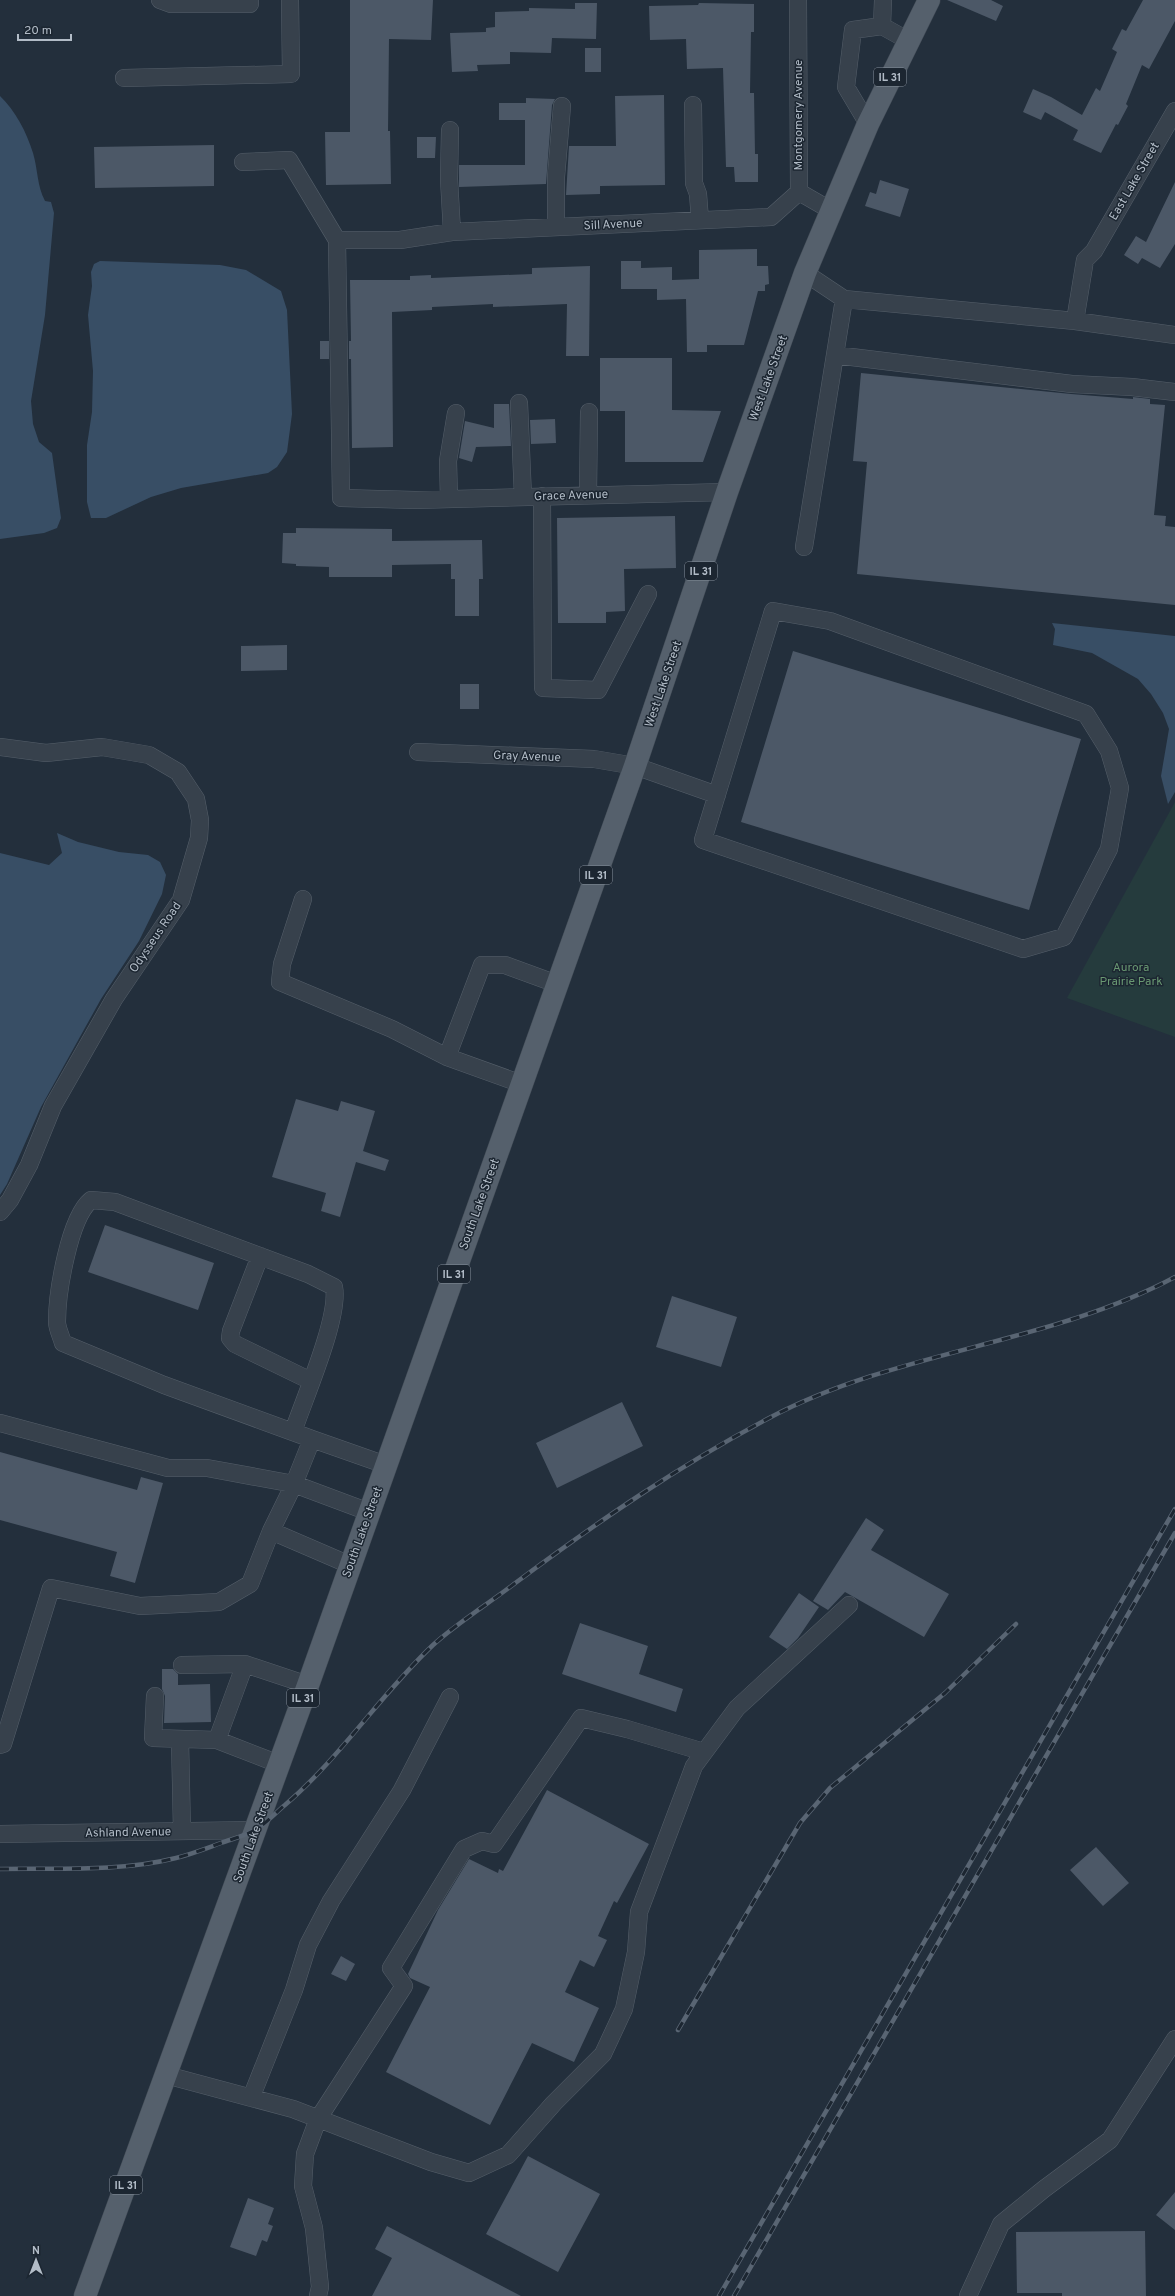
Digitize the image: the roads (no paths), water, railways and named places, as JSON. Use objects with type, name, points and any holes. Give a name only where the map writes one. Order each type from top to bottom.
[{"type":"main road","name":"West Lake Street","points":[[635,766],[727,492],[805,273],[868,124],[929,0]]},
{"type":"main road","name":"South Lake Street","points":[[85,2296],[308,1685],[635,766]]},
{"type":"street","points":[[160,0],[171,4],[250,4],[250,0]]},
{"type":"street","points":[[124,78],[291,74],[290,0]]},
{"type":"street","name":"Montgomery Avenue","points":[[798,0],[799,192]]},
{"type":"street","points":[[882,26],[883,0]]},
{"type":"street","points":[[868,124],[846,87],[853,30],[882,26],[909,41]]},
{"type":"street","points":[[693,105],[694,183],[698,194],[700,220]]},
{"type":"street","points":[[556,227],[556,177],[562,106]]},
{"type":"street","name":"East Lake Street","points":[[1075,321],[1084,260],[1094,251],[1175,111]]},
{"type":"street","points":[[450,130],[449,180],[452,232]]},
{"type":"street","points":[[243,162],[289,160],[337,240]]},
{"type":"street","points":[[799,192],[832,211]]},
{"type":"street","name":"Sill Avenue","points":[[337,240],[417,238],[452,232],[771,217],[799,192]]},
{"type":"street","name":"Grace Avenue","points":[[337,240],[341,498],[415,500],[727,492]]},
{"type":"street","points":[[805,273],[844,299],[1075,321],[1175,335]]},
{"type":"street","points":[[804,547],[844,299]]},
{"type":"street","points":[[835,355],[1072,384],[1132,387],[1175,392]]},
{"type":"street","points":[[519,403],[523,497]]},
{"type":"street","points":[[588,495],[589,412]]},
{"type":"street","points":[[449,499],[448,461],[456,413]]},
{"type":"street","points":[[542,496],[543,688],[598,690],[648,594]]},
{"type":"street","points":[[773,611],[830,621],[1086,714],[1109,751],[1120,788],[1109,849],[1064,937],[1023,949],[703,840],[717,794],[773,611]]},
{"type":"street","name":"Odysseus Road","points":[[0,748],[46,753],[102,747],[149,755],[178,772],[196,799],[200,820],[199,838],[181,900],[114,999],[53,1106],[29,1165],[10,1200],[0,1212]]},
{"type":"street","name":"Gray Avenue","points":[[418,752],[594,759],[635,766],[717,794]]},
{"type":"street","points":[[303,899],[282,964],[280,982],[392,1029],[447,1057],[522,1084]]},
{"type":"street","points":[[447,1057],[482,965],[505,965],[557,984]]},
{"type":"street","points":[[293,1432],[330,1326],[336,1296],[334,1287],[308,1274],[115,1202],[91,1200],[83,1207],[64,1260],[57,1323],[63,1343],[164,1385],[312,1439],[386,1465]]},
{"type":"street","points":[[260,1256],[231,1331],[230,1338],[235,1344],[311,1381]]},
{"type":"street","points":[[0,1423],[168,1468],[207,1468],[294,1484],[369,1512]]},
{"type":"street","points":[[0,1745],[3,1744],[51,1588],[140,1606],[219,1602],[250,1584],[271,1531],[294,1484],[312,1439]]},
{"type":"street","points":[[271,1531],[350,1565]]},
{"type":"street","points":[[166,2075],[293,2109],[431,2162],[469,2173],[508,2155],[554,2103],[603,2054],[624,2009],[636,1952],[639,1912],[694,1766],[737,1708],[849,1605]]},
{"type":"street","points":[[182,1665],[245,1664],[308,1685]]},
{"type":"street","points":[[217,1740],[245,1664]]},
{"type":"street","points":[[155,1696],[153,1738],[217,1740],[279,1764]]},
{"type":"street","points":[[251,2098],[294,1990],[308,1945],[331,1901],[402,1790],[450,1698]]},
{"type":"street","points":[[318,2296],[320,2287],[314,2228],[303,2186],[305,2154],[318,2119],[404,1986],[391,1968],[464,1849],[482,1841],[494,1844],[580,1718],[627,1729],[704,1752]]},
{"type":"street","points":[[180,1740],[182,1831]]},
{"type":"street","name":"Ashland Avenue","points":[[0,1834],[255,1830]]},
{"type":"street","points":[[968,2296],[1001,2224],[1044,2189],[1110,2140],[1175,2039]]},
{"type":"water","points":[[0,96],[11,108],[24,130],[33,153],[42,195],[45,201],[51,202],[54,213],[45,315],[31,401],[33,424],[39,442],[52,453],[61,518],[57,528],[44,533],[0,539]]},
{"type":"water","points":[[100,261],[220,265],[246,270],[281,291],[287,310],[292,414],[287,452],[277,467],[268,473],[181,488],[151,497],[106,518],[91,518],[87,502],[87,445],[92,412],[93,371],[88,315],[92,286],[91,272],[94,264]]},
{"type":"water","points":[[1052,623],[1175,636],[1175,792],[1168,804],[1161,776],[1169,729],[1163,713],[1151,694],[1138,679],[1092,653],[1053,645],[1055,629]]},
{"type":"water","points":[[57,833],[78,842],[119,852],[148,855],[160,862],[166,875],[162,894],[139,941],[101,999],[41,1107],[7,1184],[0,1195],[0,853],[49,865],[62,853]]},
{"type":"railway","points":[[0,1869],[89,1868],[155,1862],[188,1855],[249,1833],[266,1822],[305,1787],[342,1747],[395,1684],[442,1637],[545,1561],[640,1495],[704,1454],[771,1417],[820,1394],[871,1376],[1077,1318],[1127,1300],[1175,1277]]},
{"type":"railway","points":[[719,2296],[1175,1509]]},
{"type":"railway","points":[[734,2296],[1175,1533]]},
{"type":"railway","points":[[678,2030],[800,1823],[830,1788],[945,1693],[1016,1624]]},
{"type":"park label","name":"Aurora Prairie Park","points":[[1131,974]]}]
